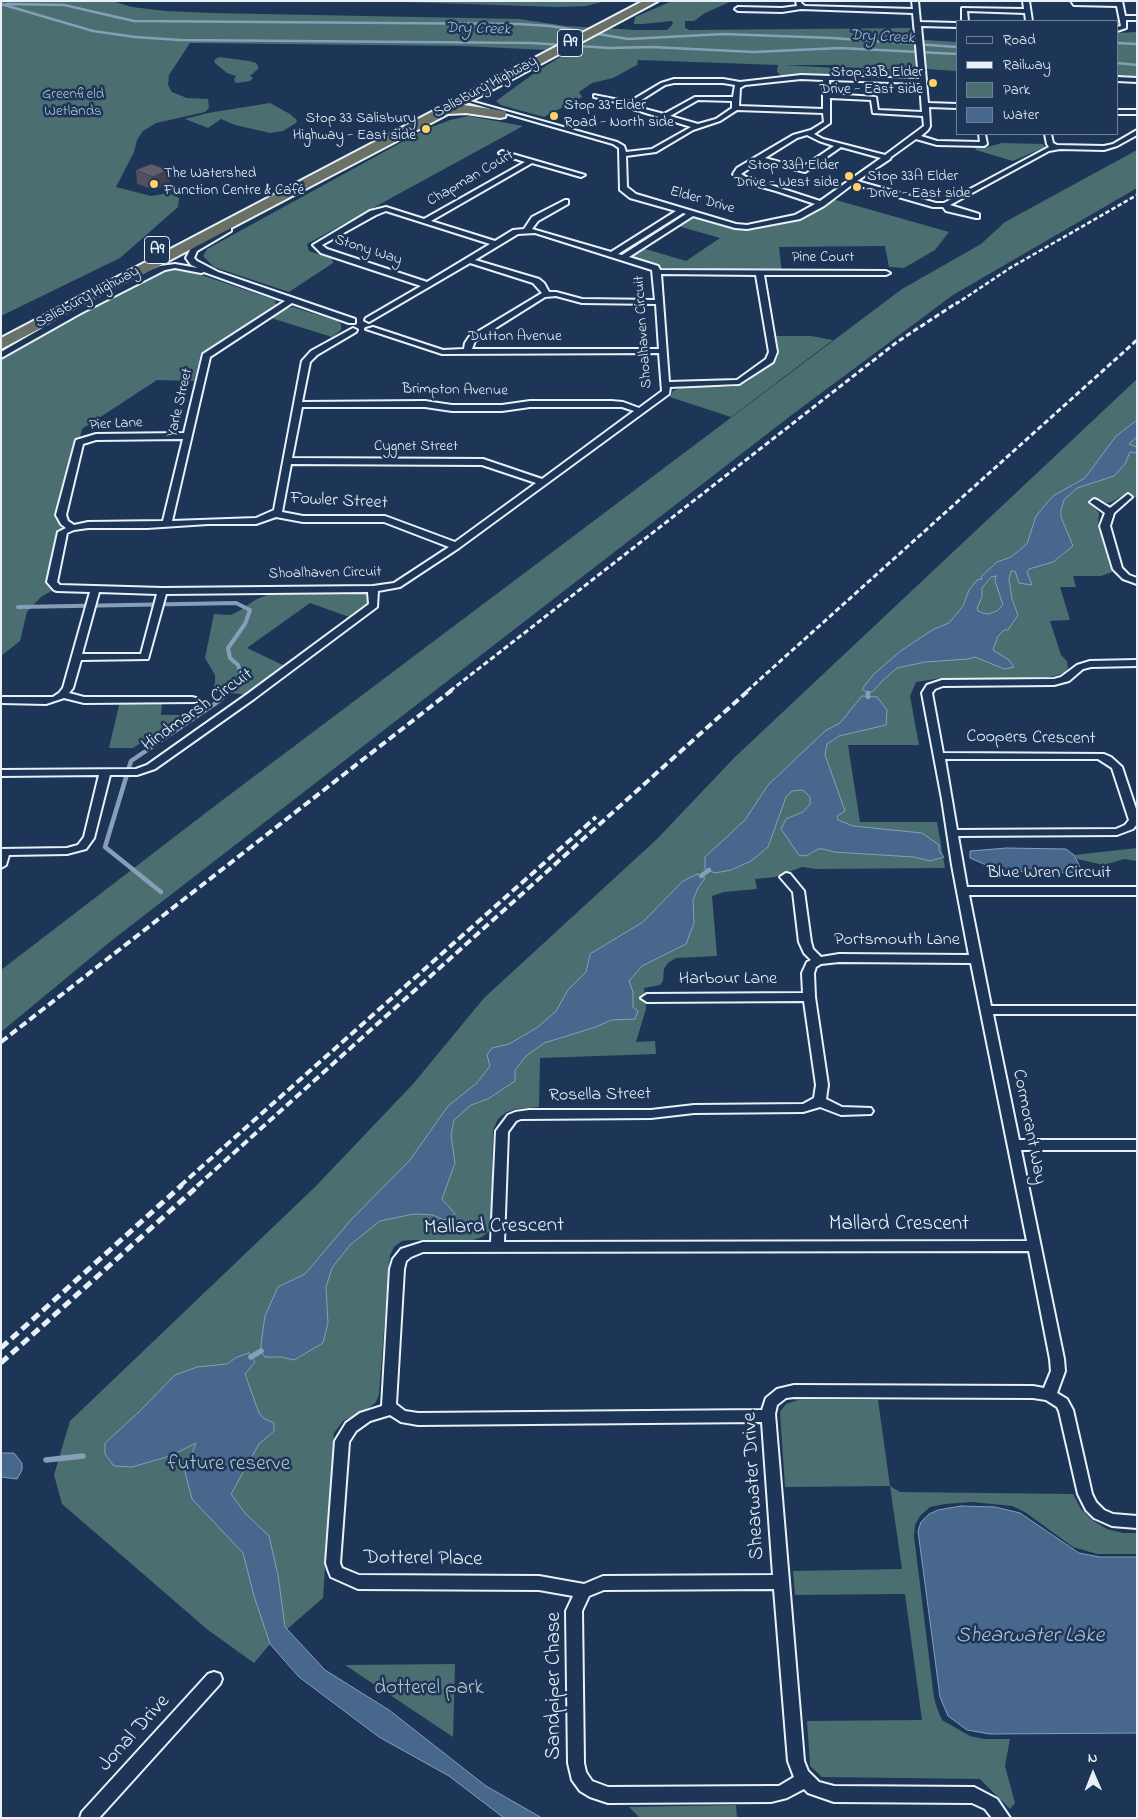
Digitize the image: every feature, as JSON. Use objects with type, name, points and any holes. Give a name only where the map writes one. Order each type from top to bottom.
[{"type":"highway","name":"Salisbury Highway","points":[[1,330],[496,83],[591,22],[633,1]]},
{"type":"highway","name":"Salisbury Highway","points":[[454,103],[530,60],[652,1]]},
{"type":"highway","points":[[488,106],[486,97],[496,83]]},
{"type":"highway","points":[[454,103],[466,109],[500,114]]},
{"type":"highway","name":"Salisbury Highway","points":[[1,344],[74,306],[260,202]]},
{"type":"highway","points":[[1,354],[74,306]]},
{"type":"street","name":"Elder Drive","points":[[621,153],[625,191],[633,196],[735,226],[747,227],[797,217],[821,204],[888,158],[928,126],[922,81],[919,24],[915,1]]},
{"type":"street","points":[[1026,1],[1030,20]]},
{"type":"street","points":[[1074,1],[1120,3],[1124,27],[1118,29]]},
{"type":"street","points":[[738,9],[782,10],[800,4],[916,11]]},
{"type":"street","points":[[965,20],[964,9],[1028,11]]},
{"type":"street","points":[[1122,18],[1137,18]]},
{"type":"street","points":[[919,24],[956,25]]},
{"type":"street","points":[[631,104],[663,84],[674,80],[722,80],[740,84],[798,77],[922,81]]},
{"type":"street","points":[[821,204],[779,188],[739,177],[738,174],[740,170],[795,136],[813,132],[826,124],[826,78]]},
{"type":"street","points":[[1118,79],[1137,80]]},
{"type":"street","points":[[736,108],[737,86],[740,84]]},
{"type":"street","points":[[596,96],[631,104],[635,108],[699,127]]},
{"type":"street","points":[[826,96],[874,98],[875,112],[926,114]]},
{"type":"street","points":[[666,116],[697,98],[736,99]]},
{"type":"street","points":[[454,103],[488,106],[609,140],[622,147],[621,153]]},
{"type":"street","points":[[925,105],[956,106]]},
{"type":"street","points":[[500,114],[602,143],[621,153],[654,151],[699,127],[718,120],[736,108],[827,111]]},
{"type":"street","points":[[1118,112],[1137,112]]},
{"type":"street","points":[[852,182],[936,205],[946,205],[1047,149],[1055,147],[1104,148],[1137,132]]},
{"type":"street","points":[[807,133],[814,137],[888,158]]},
{"type":"street","points":[[916,137],[943,143],[984,144],[982,135]]},
{"type":"street","points":[[1048,135],[1050,144],[1055,147]]},
{"type":"street","points":[[759,158],[802,170],[840,145]]},
{"type":"street","name":"Chapman Court","points":[[502,153],[581,175]]},
{"type":"street","name":"Chapman Court","points":[[425,221],[531,161]]},
{"type":"street","points":[[215,274],[194,263],[190,258],[194,250],[253,215],[260,202]]},
{"type":"street","points":[[1,354],[132,282],[163,268],[185,267],[215,274],[352,325],[369,324],[427,285],[516,232],[527,230],[535,219],[565,202]]},
{"type":"street","points":[[946,205],[949,209],[976,216]]},
{"type":"street","name":"Stony Way","points":[[427,285],[324,251],[317,246],[323,240],[380,210],[394,211],[497,244]]},
{"type":"street","points":[[612,255],[682,210]]},
{"type":"street","points":[[623,258],[693,213]]},
{"type":"street","name":"Shoalhaven Circuit","points":[[72,528],[64,532],[52,582],[57,588],[93,600],[160,599],[373,589],[386,588],[404,582],[666,392],[658,272],[655,268],[527,230]]},
{"type":"street","points":[[469,260],[536,281],[541,285],[546,294]]},
{"type":"street","name":"Pine Court","points":[[658,272],[886,273]]},
{"type":"street","points":[[666,385],[739,382],[770,360],[773,352],[762,278],[759,273]]},
{"type":"street","points":[[468,352],[469,343],[472,339],[538,296],[556,294],[582,302],[660,302]]},
{"type":"street","name":"Yarle Street","points":[[167,524],[206,356],[290,301]]},
{"type":"street","name":"Dutton Avenue","points":[[369,324],[438,351],[663,351]]},
{"type":"street","points":[[72,528],[88,525],[256,521],[275,514],[278,511],[307,358],[352,325]]},
{"type":"street","name":"Brimpton Avenue","points":[[298,405],[425,404],[452,408],[502,408],[525,404],[611,404],[623,405],[641,411]]},
{"type":"street","name":"Pier Lane","points":[[72,528],[64,522],[61,515],[79,442],[96,437],[187,436]]},
{"type":"street","name":"Cygnet Street","points":[[287,462],[483,462],[542,482]]},
{"type":"street","points":[[1128,497],[1110,512],[1105,526],[1118,570],[1126,577],[1137,581]]},
{"type":"street","points":[[1094,502],[1110,512]]},
{"type":"street","name":"Fowler Street","points":[[275,514],[297,518],[385,519],[456,546]]},
{"type":"street","name":"Hindmarsh Circuit","points":[[1,773],[137,772],[151,767],[374,605],[373,589]]},
{"type":"street","points":[[77,657],[145,657],[160,599]]},
{"type":"street","points":[[1,700],[46,701],[63,695],[68,688],[93,600]]},
{"type":"street","name":"Cormorant Way","points":[[1049,1395],[1058,1372],[1057,1359],[1033,1246],[1015,1145],[962,892],[939,756],[926,693],[936,684],[1048,683],[1065,679],[1080,667],[1090,664],[1137,663]]},
{"type":"street","points":[[63,695],[84,700],[192,700]]},
{"type":"street","name":"Coopers Crescent","points":[[939,756],[1092,755],[1107,759],[1117,767],[1134,820],[1129,826],[1117,832],[953,838]]},
{"type":"street","points":[[1,865],[3,852],[67,852],[82,847],[89,838],[105,772]]},
{"type":"street","points":[[786,877],[798,891],[804,942],[808,950],[818,961],[813,962],[808,969],[809,997],[822,1085],[822,1094],[819,1101],[841,1111],[867,1112]]},
{"type":"street","name":"Blue Wren Circuit","points":[[962,892],[1137,891]]},
{"type":"street","name":"Portsmouth Lane","points":[[818,961],[839,958],[976,959]]},
{"type":"street","name":"Harbour Lane","points":[[647,998],[809,997]]},
{"type":"street","points":[[986,1010],[1137,1010]]},
{"type":"street","name":"Rosella Street","points":[[497,1246],[502,1131],[512,1118],[519,1115],[651,1114],[694,1109],[803,1108],[814,1105],[819,1101]]},
{"type":"street","points":[[1015,1145],[1137,1145]]},
{"type":"street","name":"Mallard Crescent","points":[[391,1409],[388,1395],[397,1269],[400,1260],[406,1253],[423,1247],[1033,1246]]},
{"type":"street","name":"Shearwater Drive","points":[[804,1780],[798,1770],[796,1761],[768,1416],[768,1409],[775,1398],[782,1393],[794,1391],[1033,1392],[1049,1395]]},
{"type":"street","points":[[1049,1395],[1057,1400],[1066,1410],[1085,1494],[1091,1506],[1100,1514],[1112,1520],[1137,1522]]},
{"type":"street","points":[[391,1409],[401,1416],[418,1419],[768,1416]]},
{"type":"street","name":"Dotterel Place","points":[[391,1409],[365,1417],[351,1427],[342,1441],[333,1563],[336,1572],[358,1582],[539,1583],[584,1591]]},
{"type":"street","points":[[584,1591],[603,1583],[781,1582]]},
{"type":"street","name":"Sandpiper Chase","points":[[584,1591],[578,1600],[574,1616],[576,1763],[578,1775],[586,1786],[596,1792],[608,1795],[770,1794],[781,1793],[804,1780]]},
{"type":"street","name":"Jonal Drive","points":[[88,1818],[214,1678]]},
{"type":"street","points":[[804,1780],[814,1788],[834,1794],[974,1795],[991,1804],[1002,1818]]},
{"type":"green space","name":"Greenfield Wetlands","points":[[1,1],[112,1],[132,7],[166,11],[519,19],[566,26],[667,30],[673,24],[672,21],[634,24],[635,17],[672,1],[732,1],[705,13],[694,21],[685,21],[685,28],[690,30],[910,28],[910,39],[956,42],[956,71],[911,68],[910,70],[898,70],[838,67],[837,65],[784,65],[836,68],[833,73],[834,76],[797,75],[783,77],[777,72],[778,65],[638,60],[637,65],[613,78],[592,83],[579,92],[582,97],[544,117],[501,105],[496,101],[536,72],[570,51],[461,46],[190,43],[169,75],[168,85],[172,92],[187,98],[208,99],[209,108],[205,112],[156,123],[143,131],[116,187],[151,196],[169,193],[179,198],[178,207],[120,258],[1,316]]},
{"type":"green space","points":[[375,1],[606,1],[586,6],[558,7]]},
{"type":"green space","points":[[1137,32],[1137,77],[1118,76],[1118,33]]},
{"type":"green space","points":[[219,57],[256,63],[258,69],[250,76],[253,78],[250,81],[236,83],[234,80],[236,76],[227,73],[215,63],[214,60]]},
{"type":"green space","points":[[840,68],[909,71],[910,76],[838,75]]},
{"type":"green space","points":[[270,103],[290,114],[297,120],[296,123],[283,131],[270,133],[235,125],[221,119],[208,128],[185,119],[208,113]]},
{"type":"green space","points":[[469,116],[523,126],[307,244],[309,251],[332,259],[333,263],[289,292],[214,267],[203,256],[207,249],[424,130],[450,120]]},
{"type":"green space","points":[[1002,143],[1043,144],[1045,147],[1013,161],[976,150],[975,147],[987,147]]},
{"type":"green space","points":[[1137,150],[1137,188],[953,295],[793,414],[111,941],[1,1032],[1,970],[216,805],[902,289],[981,244],[1005,222]]},
{"type":"green space","points":[[829,198],[949,232],[935,250],[904,268],[889,267],[885,246],[779,247],[782,273],[657,272],[623,258],[639,247],[686,261],[720,238],[674,225],[693,213],[717,221],[747,227],[797,217]]},
{"type":"green space","points":[[178,269],[187,270],[275,300],[276,305],[201,353],[194,381],[157,380],[82,429],[61,515],[72,528],[63,532],[53,575],[57,588],[41,597],[27,612],[20,641],[1,656],[1,358],[77,313],[159,272]]},
{"type":"green space","points":[[293,307],[337,321],[341,324],[341,330],[332,337],[271,318]]},
{"type":"green space","points":[[776,336],[811,336],[833,340],[731,417],[670,397],[673,391],[682,387],[733,387],[747,382],[776,360],[778,356]]},
{"type":"green space","name":"future reserve","points":[[1137,379],[1137,498],[1125,494],[1107,503],[1097,498],[1088,500],[1099,513],[1098,524],[1112,572],[1101,576],[1073,576],[1076,587],[1060,587],[1070,620],[1050,621],[1061,655],[1067,661],[1068,668],[1064,673],[1047,678],[942,678],[916,682],[910,696],[919,745],[848,745],[860,822],[937,822],[945,868],[816,869],[802,867],[775,877],[755,879],[757,889],[724,892],[712,896],[717,956],[676,958],[668,963],[664,969],[663,981],[660,985],[644,988],[646,1009],[636,1042],[655,1041],[656,1054],[540,1058],[539,1107],[515,1109],[505,1113],[498,1119],[493,1130],[491,1224],[489,1231],[482,1237],[473,1240],[412,1240],[402,1241],[394,1247],[390,1255],[379,1394],[376,1402],[343,1421],[334,1433],[323,1598],[270,1644],[254,1663],[208,1630],[62,1504],[54,1475],[70,1421],[315,1187],[413,1084],[484,998],[657,839],[735,757]]},
{"type":"green space","points":[[373,589],[374,600],[355,619],[310,603],[247,648],[289,668],[250,697],[241,694],[212,692],[215,675],[205,658],[214,614],[231,615],[255,600],[279,590]]},
{"type":"green space","points":[[120,701],[156,701],[162,704],[161,715],[183,715],[133,748],[109,748]]},
{"type":"green space","points":[[1137,848],[1137,861],[1124,859],[1104,865],[1077,859],[1074,855]]},
{"type":"green space","points":[[798,1400],[878,1400],[890,1486],[785,1487],[780,1412],[786,1404]]},
{"type":"green space","points":[[890,1486],[900,1492],[1073,1494],[1081,1509],[1092,1520],[1107,1529],[1123,1533],[1137,1533],[1137,1554],[1097,1554],[1073,1547],[1025,1512],[1012,1506],[972,1502],[930,1507],[920,1516],[915,1525],[914,1536],[934,1698],[937,1708],[942,1720],[970,1736],[984,1739],[1010,1739],[1005,1766],[1015,1803],[1010,1809],[980,1779],[822,1777],[810,1766],[807,1721],[922,1720],[905,1594],[795,1595],[793,1571],[902,1569]]},
{"type":"green space","name":"dotterel park","points":[[455,1664],[453,1737],[345,1665]]},
{"type":"green space","points":[[736,1805],[737,1818],[640,1818],[629,1807]]},
{"type":"water","points":[[1137,420],[1137,437],[1129,444],[1137,447],[1137,453],[1130,452],[1125,464],[1114,476],[1077,488],[1064,500],[1061,517],[1073,546],[1053,562],[1029,569],[1027,572],[1032,585],[1019,583],[1015,571],[1011,571],[1009,579],[1012,599],[1018,615],[1008,630],[1004,630],[998,636],[993,650],[1009,660],[1014,667],[1004,669],[975,657],[925,662],[897,668],[873,691],[868,693],[862,689],[874,674],[902,650],[932,630],[949,623],[963,606],[969,590],[977,580],[982,579],[981,577],[997,562],[1011,557],[1027,544],[1036,516],[1053,496],[1085,478],[1116,436]],"holes":[[[996,576],[995,581],[1003,605],[997,611],[988,614],[978,611],[977,608],[982,597],[982,588],[991,577]]]},
{"type":"water","points":[[862,696],[877,697],[887,710],[886,725],[839,736],[827,744],[825,755],[845,811],[837,816],[838,820],[853,826],[922,833],[939,845],[939,851],[944,857],[930,861],[914,857],[834,852],[823,849],[818,849],[806,856],[799,855],[781,829],[786,819],[803,812],[810,804],[810,797],[803,790],[792,791],[786,797],[768,847],[751,861],[731,870],[715,873],[705,869],[705,857],[745,820],[768,785],[825,731],[840,723]]},
{"type":"water","points":[[1007,848],[1066,849],[1074,855],[1080,867],[1078,871],[1070,873],[1000,871],[970,858],[970,851]]},
{"type":"water","points":[[697,874],[705,878],[693,900],[694,923],[686,944],[642,966],[629,981],[633,992],[633,1007],[638,1011],[635,1019],[611,1020],[596,1027],[544,1043],[526,1056],[515,1070],[515,1081],[488,1099],[471,1105],[454,1120],[451,1135],[455,1163],[442,1199],[455,1214],[444,1220],[433,1215],[414,1214],[380,1221],[350,1245],[332,1268],[326,1287],[328,1323],[323,1343],[294,1360],[281,1357],[265,1357],[261,1351],[261,1344],[265,1316],[278,1287],[305,1274],[351,1220],[410,1160],[448,1106],[477,1083],[490,1066],[487,1055],[492,1048],[509,1044],[538,1027],[556,1011],[568,990],[586,972],[590,954],[643,922],[683,881]]},
{"type":"water","points":[[249,1353],[255,1362],[245,1374],[259,1413],[263,1418],[274,1423],[274,1431],[259,1444],[231,1494],[245,1513],[269,1536],[278,1575],[285,1627],[325,1670],[389,1710],[486,1786],[542,1818],[504,1818],[449,1776],[379,1737],[299,1677],[270,1644],[254,1596],[243,1553],[192,1499],[185,1472],[196,1443],[170,1456],[132,1467],[114,1466],[105,1454],[105,1443],[175,1375],[197,1367],[227,1364],[237,1357]]},
{"type":"water","points":[[1,1453],[14,1453],[22,1463],[22,1470],[17,1479],[1,1477]]},
{"type":"water","name":"Shearwater Lake","points":[[961,1506],[995,1507],[1020,1513],[1079,1553],[1100,1557],[1137,1557],[1137,1733],[990,1734],[967,1730],[948,1716],[940,1697],[918,1531],[921,1522],[929,1514],[938,1510]]},
{"type":"building","points":[[151,164],[168,170],[153,177],[136,170]]},
{"type":"waterway","name":"Dry Creek","points":[[1,4],[93,31],[135,37],[180,40],[532,43],[610,48],[651,47],[754,52],[840,48],[956,54]]},
{"type":"waterway","name":"Dry Creek","points":[[7,4],[64,5],[134,21],[518,24],[550,26],[628,39],[724,34],[832,38],[956,47]]},
{"type":"waterway","name":"Dry Creek","points":[[1118,43],[1137,44]]},
{"type":"waterway","name":"Dry Creek","points":[[1118,63],[1137,65]]},
{"type":"waterway","points":[[18,607],[236,603],[250,610],[245,624],[228,648],[230,658],[238,665],[240,672],[237,682],[228,691]]},
{"type":"waterway","points":[[161,892],[105,847],[131,761],[219,701],[230,690]]},
{"type":"waterway","points":[[701,876],[709,870]]},
{"type":"waterway","points":[[251,1357],[261,1351]]},
{"type":"waterway","points":[[46,1460],[83,1456]]},
{"type":"railway","points":[[956,304],[1010,268],[1137,195]]},
{"type":"railway","points":[[450,691],[897,342],[958,302]]},
{"type":"railway","points":[[747,691],[1137,340]]},
{"type":"railway","points":[[1,1042],[452,690]]},
{"type":"railway","points":[[197,1186],[749,690]]},
{"type":"railway","points":[[180,1186],[596,817]]},
{"type":"railway","points":[[1,1348],[182,1185]]},
{"type":"railway","points":[[1,1363],[199,1185]]},
{"type":"place","name":"Stop 33B Elder Drive - East side","points":[[933,83]]},
{"type":"place","name":"Stop 33 Elder Road - North side","points":[[554,116]]},
{"type":"place","name":"Stop 33 Salisbury Highway - East side","points":[[426,129]]},
{"type":"place","name":"Stop 33A Elder Drive - West side","points":[[849,176]]},
{"type":"place","name":"The Watershed Function Centre & Café","points":[[154,184]]},
{"type":"place","name":"Stop 33A Elder Drive - East side","points":[[857,187]]}]
